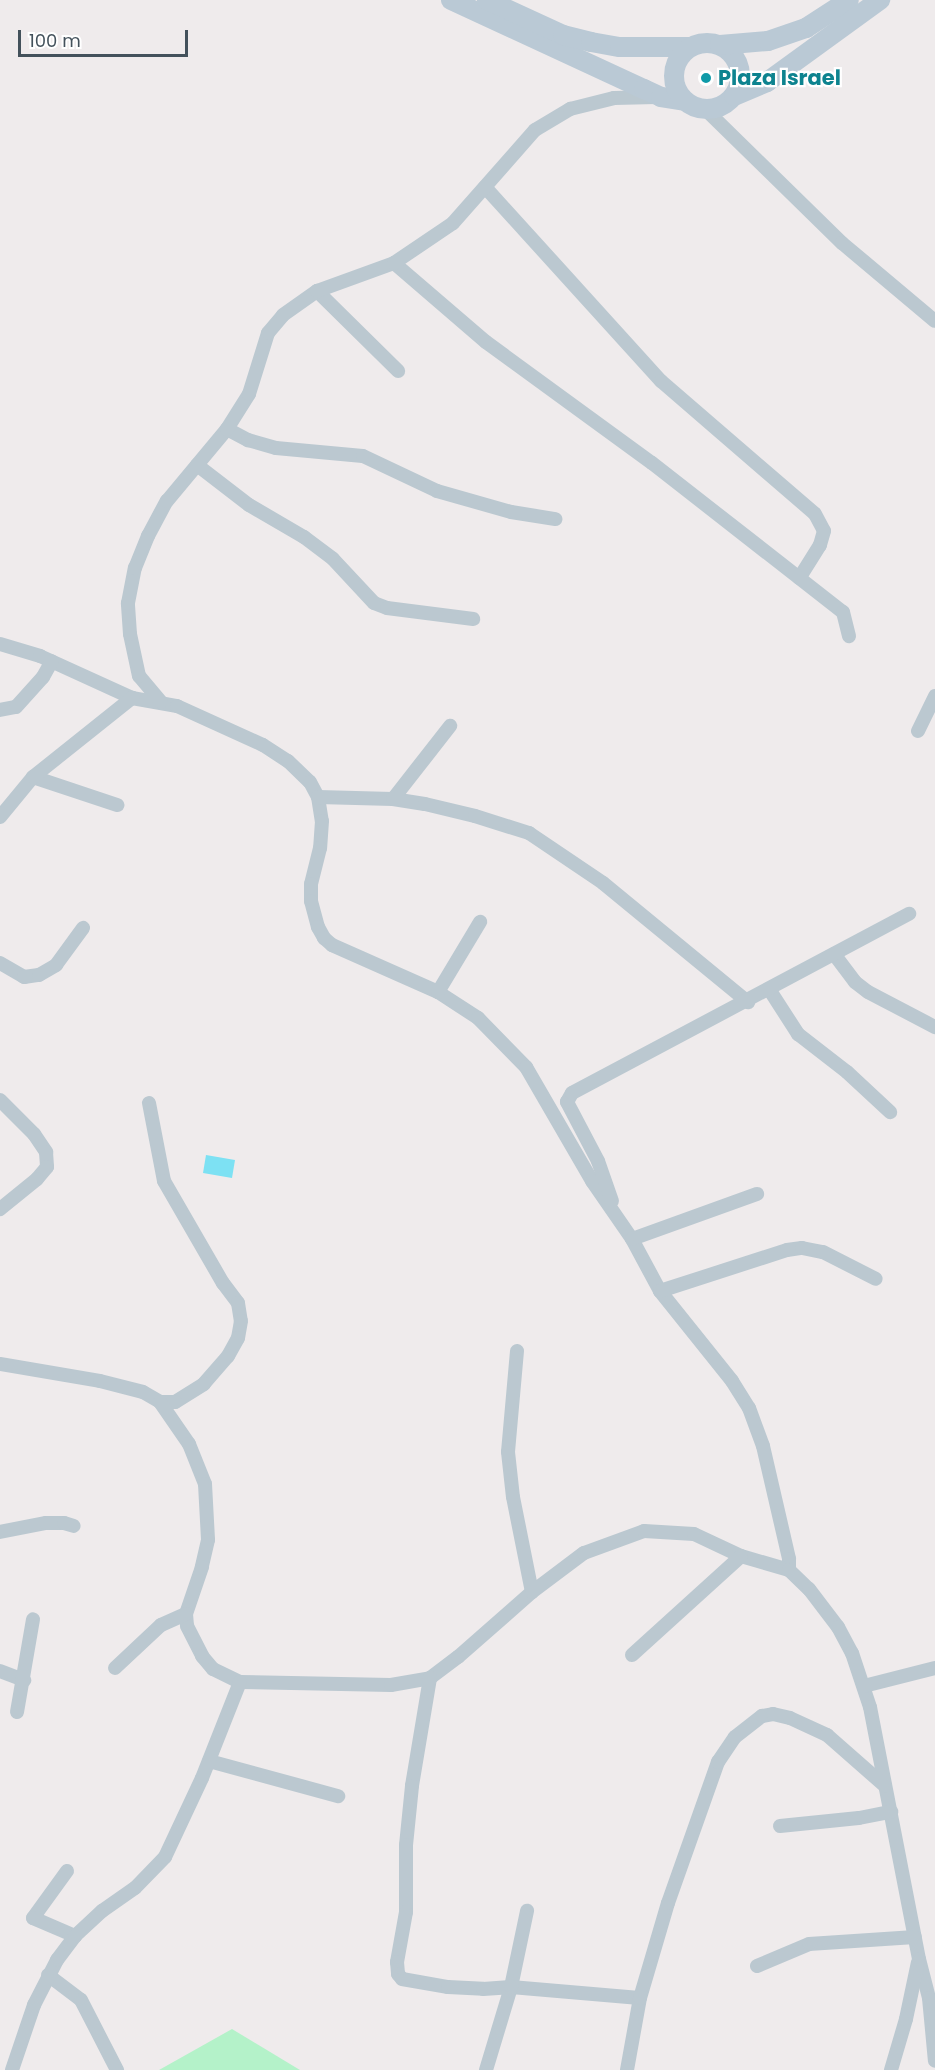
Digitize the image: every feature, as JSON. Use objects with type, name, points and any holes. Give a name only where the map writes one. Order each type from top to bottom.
[{"type":"main road","points":[[451,0],[661,97],[685,101],[705,109],[716,108],[734,96],[767,82],[880,0]]},
{"type":"main road","points":[[487,0],[563,35],[620,47],[690,47],[705,42],[720,45],[768,41],[806,28],[849,0]]},
{"type":"main road","points":[[720,45],[732,54],[738,64],[739,86],[734,96]]},
{"type":"main road","points":[[685,101],[678,93],[674,72],[676,62],[690,47]]},
{"type":"street","points":[[161,702],[139,676],[130,634],[128,603],[135,568],[148,536],[167,501],[227,429],[249,394],[268,333],[283,315],[317,291],[359,273],[394,263],[453,224],[536,130],[570,109],[614,98],[661,97]]},
{"type":"street","points":[[705,109],[842,243],[935,321]]},
{"type":"street","points":[[485,188],[661,381],[815,514],[824,531],[820,545],[799,578]]},
{"type":"street","points":[[394,263],[486,342],[652,463],[843,612],[849,636]]},
{"type":"street","points":[[317,291],[398,371]]},
{"type":"street","points":[[227,429],[248,440],[276,448],[363,456],[437,490],[511,512],[555,519]]},
{"type":"street","points":[[197,465],[249,505],[333,559],[374,603],[387,608],[473,619]]},
{"type":"street","points":[[0,644],[52,661],[132,698],[177,706],[263,745],[288,761],[310,782],[318,797],[322,822],[320,848],[311,884],[311,901],[318,927],[324,938],[332,945],[438,992],[478,1018],[526,1067],[592,1181],[632,1239],[660,1291],[732,1381],[748,1408],[763,1446],[789,1559],[789,1570]]},
{"type":"street","points":[[0,710],[16,706],[43,677],[52,661]]},
{"type":"street","points":[[918,731],[935,696]]},
{"type":"street","points":[[0,817],[33,777],[132,698]]},
{"type":"street","points":[[393,799],[450,726]]},
{"type":"street","points":[[33,777],[117,805]]},
{"type":"street","points":[[318,797],[393,799],[476,816],[529,833],[603,883],[748,1002]]},
{"type":"street","points":[[618,1219],[598,1161],[567,1102],[572,1093],[748,1002],[909,914]]},
{"type":"street","points":[[438,992],[480,922]]},
{"type":"street","points":[[0,963],[24,977],[39,975],[56,965],[83,928]]},
{"type":"street","points":[[834,954],[855,982],[868,992],[935,1027]]},
{"type":"street","points":[[769,990],[798,1034],[847,1072],[890,1112]]},
{"type":"street","points":[[0,1100],[34,1134],[46,1152],[47,1167],[37,1179],[0,1209]]},
{"type":"street","points":[[149,1103],[164,1181],[223,1284],[238,1303],[241,1321],[238,1338],[228,1356],[204,1384],[175,1402],[160,1402]]},
{"type":"street","points":[[632,1239],[757,1194]]},
{"type":"street","points":[[660,1291],[787,1250],[802,1248],[823,1252],[876,1279]]},
{"type":"street","points":[[517,1351],[508,1452],[513,1497],[532,1592]]},
{"type":"street","points":[[0,1364],[109,1383],[143,1392],[160,1402],[189,1444],[205,1484],[208,1540],[186,1614],[192,1640],[213,1669],[240,1682],[391,1685],[430,1678],[459,1657],[532,1592],[584,1553],[644,1531],[694,1534],[741,1556],[789,1570],[809,1589],[838,1627],[852,1653],[864,1686],[919,1959],[929,1998],[935,2061]]},
{"type":"street","points":[[0,1532],[46,1523],[64,1522],[74,1526]]},
{"type":"street","points":[[632,1655],[741,1556]]},
{"type":"street","points":[[115,1668],[161,1625],[186,1614]]},
{"type":"street","points":[[17,1712],[33,1619]]},
{"type":"street","points":[[864,1686],[935,1668]]},
{"type":"street","points":[[0,1671],[24,1680]]},
{"type":"street","points":[[430,1678],[408,1821],[406,1912],[398,1974],[402,1979],[448,1987],[483,1989],[511,1987],[640,1998]]},
{"type":"street","points":[[12,2070],[34,2006],[48,1975],[75,1936],[102,1911],[135,1888],[165,1857],[209,1761],[240,1682]]},
{"type":"street","points":[[627,2070],[640,1998],[668,1903],[718,1762],[735,1737],[750,1723],[773,1714],[809,1724],[848,1751],[885,1786]]},
{"type":"street","points":[[209,1761],[338,1796]]},
{"type":"street","points":[[780,1826],[859,1818],[891,1812]]},
{"type":"street","points":[[67,1871],[33,1918],[75,1936]]},
{"type":"street","points":[[486,2070],[511,1987],[526,1911]]},
{"type":"street","points":[[757,1966],[809,1944],[915,1937]]},
{"type":"street","points":[[891,2070],[906,2019],[919,1959]]},
{"type":"street","points":[[48,1975],[81,2000],[117,2070]]},
{"type":"green space","points":[[232,2029],[300,2070],[159,2070]]},
{"type":"water","points":[[206,1155],[235,1160],[232,1178],[203,1173]]},
{"type":"place","name":"Plaza Israel","points":[[706,78]]}]
